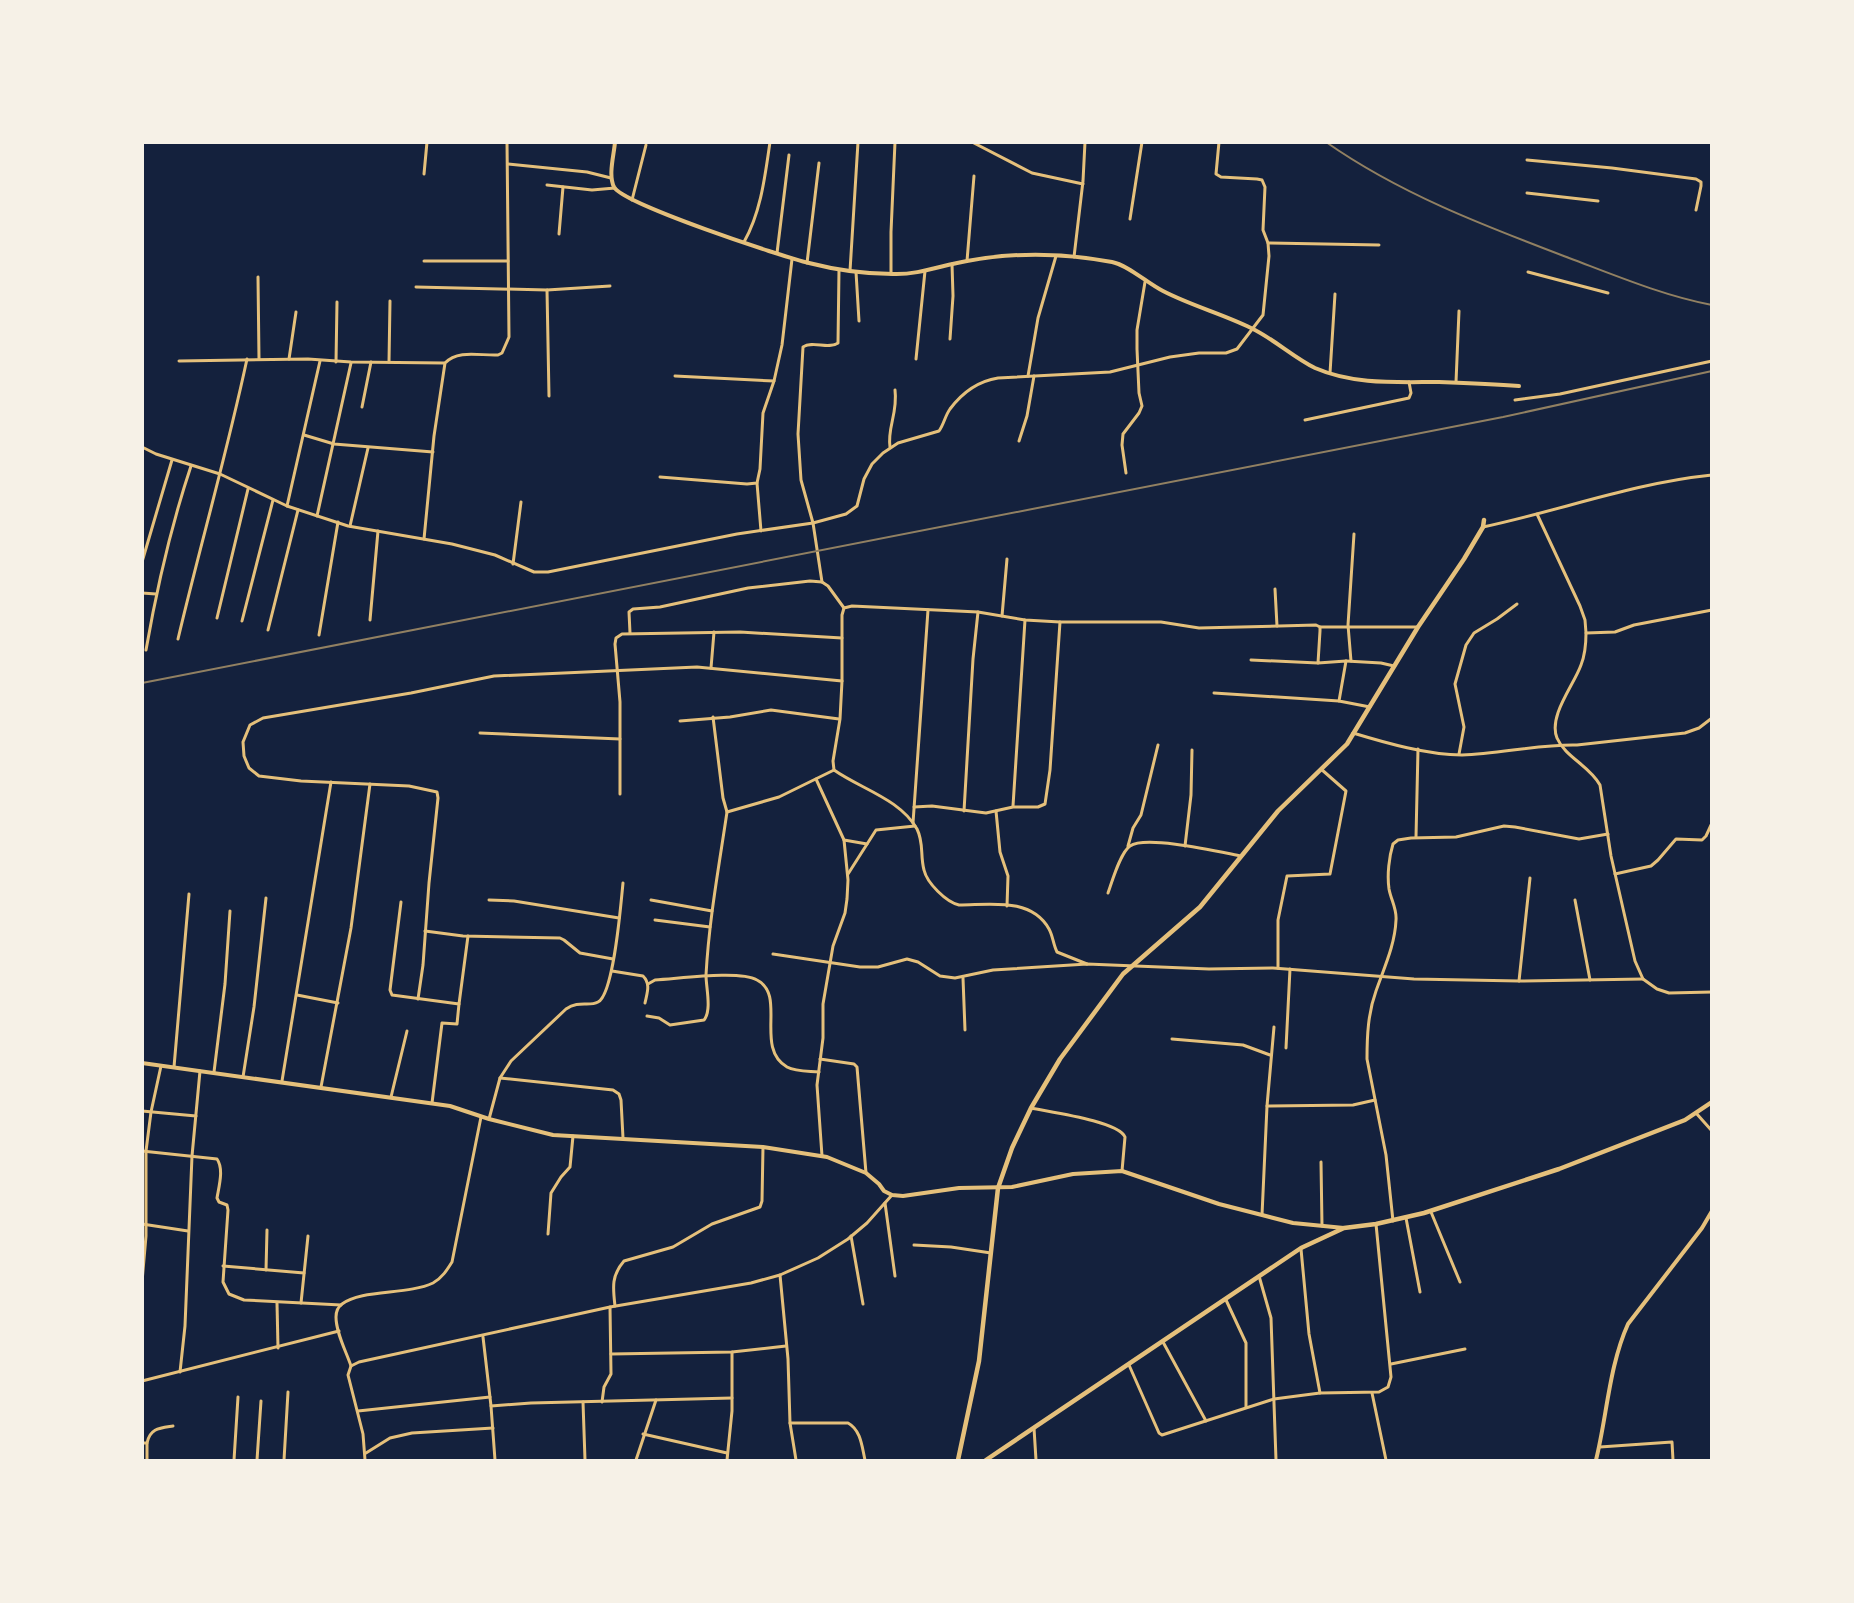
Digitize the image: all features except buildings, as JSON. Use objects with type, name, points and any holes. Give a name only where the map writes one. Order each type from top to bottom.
[{"type":"main road","points":[[958,1461],[979,1361],[998,1188],[1012,1148],[1031,1108],[1060,1059],[1123,974],[1200,907],[1278,810],[1347,744],[1418,627],[1464,559],[1483,527],[1484,520]]},
{"type":"main road","points":[[986,1461],[1301,1248],[1344,1228],[1406,1218],[1559,1169],[1696,1113],[1712,1102]]},
{"type":"street","points":[[424,174],[427,142]]},
{"type":"street","points":[[179,361],[289,359],[445,363],[452,357],[461,355],[493,356],[502,353],[508,337],[507,142]]},
{"type":"street","points":[[615,142],[611,178],[615,188],[622,195],[666,215],[807,263],[839,270],[891,274],[909,274],[967,261],[1010,255],[1056,256],[1121,265],[1145,282],[1253,329],[1316,368],[1330,373],[1368,382],[1456,382],[1519,386]]},
{"type":"street","points":[[744,242],[753,226],[765,177],[770,142]]},
{"type":"street","points":[[858,142],[853,271],[859,321]]},
{"type":"street","points":[[891,274],[895,142]]},
{"type":"street","points":[[972,142],[1032,173],[1083,184]]},
{"type":"street","points":[[1074,258],[1083,184],[1085,142]]},
{"type":"street","points":[[1130,219],[1142,142]]},
{"type":"street","points":[[142,447],[172,460],[220,474],[248,489],[298,510],[350,526],[480,551],[534,572],[548,572],[813,523],[846,514],[857,506],[864,479],[872,464],[890,447],[939,431],[952,407],[970,389],[982,381],[998,378],[1110,372],[1170,357],[1232,352],[1263,315],[1268,243],[1263,230],[1265,183],[1257,178],[1221,177],[1216,174],[1220,142]]},
{"type":"street","points":[[632,200],[646,144]]},
{"type":"street","points":[[777,253],[789,155]]},
{"type":"street","points":[[1527,160],[1696,179],[1699,180],[1701,186],[1696,210]]},
{"type":"street","points":[[807,263],[819,163]]},
{"type":"street","points":[[508,164],[587,172],[611,178]]},
{"type":"street","points":[[967,261],[974,176]]},
{"type":"street","points":[[547,185],[592,190],[615,188]]},
{"type":"street","points":[[559,234],[563,187]]},
{"type":"street","points":[[1527,193],[1598,201]]},
{"type":"street","points":[[1268,243],[1379,245]]},
{"type":"street","points":[[1028,376],[1038,318],[1056,256]]},
{"type":"street","points":[[761,531],[757,483],[760,469],[763,412],[774,381],[782,345],[792,258]]},
{"type":"street","points":[[424,261],[508,261]]},
{"type":"street","points":[[950,339],[953,296],[952,264]]},
{"type":"street","points":[[822,582],[813,523],[801,480],[798,435],[803,347],[808,344],[833,346],[838,343],[839,270]]},
{"type":"street","points":[[916,359],[925,270]]},
{"type":"street","points":[[1528,272],[1608,293]]},
{"type":"street","points":[[258,277],[259,359]]},
{"type":"street","points":[[1126,473],[1122,445],[1123,434],[1139,413],[1142,405],[1137,366],[1137,330],[1145,282]]},
{"type":"street","points":[[416,287],[547,290],[609,286]]},
{"type":"street","points":[[547,290],[549,396]]},
{"type":"street","points":[[1330,373],[1335,294]]},
{"type":"street","points":[[389,362],[390,301]]},
{"type":"street","points":[[336,362],[337,302]]},
{"type":"street","points":[[1456,382],[1459,310]]},
{"type":"street","points":[[289,359],[296,312]]},
{"type":"street","points":[[178,639],[247,359]]},
{"type":"street","points":[[287,506],[321,361]]},
{"type":"street","points":[[1515,400],[1560,393],[1712,361]]},
{"type":"street","points":[[317,516],[351,362]]},
{"type":"street","points":[[362,407],[371,362]]},
{"type":"street","points":[[424,539],[445,363]]},
{"type":"street","points":[[675,375],[774,381]]},
{"type":"street","points":[[1019,441],[1027,416],[1034,376]]},
{"type":"street","points":[[1305,420],[1409,398],[1411,393],[1409,382]]},
{"type":"street","points":[[890,447],[889,438],[897,404],[895,390]]},
{"type":"street","points":[[303,435],[334,444],[433,452]]},
{"type":"street","points":[[350,526],[368,448]]},
{"type":"street","points":[[142,562],[172,460]]},
{"type":"street","points":[[146,650],[156,594],[178,505],[192,466]]},
{"type":"street","points":[[1483,527],[1633,489],[1679,479],[1712,475]]},
{"type":"street","points":[[660,477],[757,483]]},
{"type":"street","points":[[217,618],[248,489]]},
{"type":"street","points":[[242,621],[273,500]]},
{"type":"street","points":[[513,564],[521,502]]},
{"type":"street","points":[[268,630],[298,510]]},
{"type":"street","points":[[1537,514],[1585,620],[1586,633],[1581,667],[1556,718],[1554,730],[1560,745],[1596,778],[1602,793],[1615,874],[1635,961],[1642,979]]},
{"type":"street","points":[[319,635],[338,522]]},
{"type":"street","points":[[370,620],[378,531]]},
{"type":"street","points":[[1351,661],[1348,626],[1354,534]]},
{"type":"street","points":[[1002,616],[1007,559]]},
{"type":"street","points":[[630,633],[629,612],[633,609],[660,607],[748,588],[810,581],[822,582],[828,586],[844,608]]},
{"type":"street","points":[[1275,589],[1277,626]]},
{"type":"street","points":[[142,592],[156,594]]},
{"type":"street","points":[[1459,754],[1464,727],[1455,684],[1466,645],[1474,633],[1517,604]]},
{"type":"street","points":[[844,608],[848,606],[978,612],[1025,620],[1060,622],[1152,621],[1215,629],[1311,625],[1320,627],[1418,627]]},
{"type":"street","points":[[834,770],[833,761],[840,719],[844,608]]},
{"type":"street","points":[[914,825],[928,610]]},
{"type":"street","points":[[1586,633],[1615,632],[1634,625],[1712,610]]},
{"type":"street","points":[[964,811],[978,612]]},
{"type":"street","points":[[1013,807],[1025,620]]},
{"type":"street","points":[[914,807],[932,806],[986,813],[1013,807],[1038,807],[1046,803],[1060,622]]},
{"type":"street","points":[[1318,663],[1320,627]]},
{"type":"street","points":[[620,794],[616,638],[630,633],[714,632],[842,638]]},
{"type":"street","points":[[711,668],[714,632]]},
{"type":"street","points":[[1251,660],[1318,663],[1351,661],[1381,663],[1395,667]]},
{"type":"street","points":[[1339,701],[1346,661]]},
{"type":"street","points":[[418,999],[438,795],[433,790],[409,786],[301,781],[259,776],[249,768],[243,749],[250,725],[262,718],[411,693],[494,676],[689,667],[842,681]]},
{"type":"street","points":[[1214,693],[1339,701],[1370,707]]},
{"type":"street","points":[[680,721],[730,717],[771,710],[840,719]]},
{"type":"street","points":[[647,1016],[659,1018],[670,1025],[704,1020],[707,1014],[706,977],[710,927],[727,812],[723,798],[713,717]]},
{"type":"street","points":[[1353,733],[1386,743],[1459,754],[1577,745],[1685,733],[1699,728],[1712,718]]},
{"type":"street","points":[[480,733],[620,739]]},
{"type":"street","points":[[1108,893],[1128,847],[1133,828],[1141,815],[1158,745]]},
{"type":"street","points":[[1416,837],[1418,748]]},
{"type":"street","points":[[1185,846],[1191,795],[1192,750]]},
{"type":"street","points":[[1278,968],[1278,920],[1287,876],[1330,874],[1346,791],[1321,769]]},
{"type":"street","points":[[727,812],[779,796],[834,770]]},
{"type":"street","points":[[834,770],[901,810],[914,825],[921,838],[924,872],[945,898],[958,905],[1007,906],[1031,910],[1049,930],[1057,952],[1087,964]]},
{"type":"street","points":[[816,779],[844,840],[848,875],[845,913],[833,946],[824,1004],[817,1085],[825,1156]]},
{"type":"street","points":[[282,1081],[331,782]]},
{"type":"street","points":[[321,1087],[351,928],[370,784]]},
{"type":"street","points":[[996,811],[1000,852],[1008,876],[1007,906]]},
{"type":"street","points":[[848,875],[876,830],[914,825]]},
{"type":"street","points":[[1393,1221],[1386,1155],[1367,1059],[1367,1032],[1371,1010],[1394,939],[1396,920],[1389,888],[1393,844],[1398,840],[1416,837],[1456,837],[1504,826],[1515,826],[1579,839],[1608,834]]},
{"type":"street","points":[[1615,874],[1651,866],[1673,841],[1702,840],[1711,826]]},
{"type":"street","points":[[844,840],[867,844]]},
{"type":"street","points":[[1128,847],[1138,844],[1185,846],[1243,856]]},
{"type":"street","points":[[1519,981],[1530,878]]},
{"type":"street","points":[[489,1119],[500,1078],[511,1061],[566,1009],[576,1004],[599,1001],[612,971],[623,883]]},
{"type":"street","points":[[174,1066],[189,894]]},
{"type":"street","points":[[243,1077],[254,1007],[266,898]]},
{"type":"street","points":[[489,900],[514,901],[620,918]]},
{"type":"street","points":[[651,900],[712,911]]},
{"type":"street","points":[[1575,900],[1590,980]]},
{"type":"street","points":[[401,902],[390,993],[396,997],[459,1004]]},
{"type":"street","points":[[214,1072],[225,984],[230,911]]},
{"type":"street","points":[[655,920],[710,927]]},
{"type":"street","points":[[425,932],[560,939],[580,953],[614,959]]},
{"type":"street","points":[[432,1103],[441,1023],[457,1024],[468,936]]},
{"type":"street","points":[[772,954],[872,967],[907,959],[918,962],[948,978],[963,978],[993,970],[1087,964],[1209,969],[1278,968],[1414,979],[1519,981],[1642,979],[1657,989],[1669,993],[1712,992]]},
{"type":"street","points":[[1286,1048],[1290,969]]},
{"type":"street","points":[[612,971],[643,976],[648,984],[645,1003]]},
{"type":"street","points":[[648,984],[655,980],[748,976],[765,985],[770,995],[770,1036],[778,1057],[789,1068],[819,1072]]},
{"type":"street","points":[[963,978],[965,1030]]},
{"type":"street","points":[[297,995],[338,1003]]},
{"type":"street","points":[[1262,1215],[1267,1106],[1274,1027]]},
{"type":"street","points":[[392,1097],[406,1031]]},
{"type":"street","points":[[1172,1039],[1243,1046],[1271,1055]]},
{"type":"street","points":[[820,1059],[854,1064],[858,1067],[866,1173]]},
{"type":"street","points":[[142,1063],[450,1106],[481,1117],[553,1135],[763,1147],[825,1156],[866,1173],[884,1191],[892,1195],[903,1196],[959,1188],[998,1188],[1073,1174],[1122,1172],[1219,1204],[1293,1223],[1344,1228]]},
{"type":"street","points":[[142,1282],[145,1224],[144,1151],[161,1066]]},
{"type":"street","points":[[180,1372],[185,1326],[192,1156],[200,1071]]},
{"type":"street","points":[[500,1078],[613,1090],[619,1094],[621,1100],[623,1138]]},
{"type":"street","points":[[1267,1106],[1353,1105],[1375,1100]]},
{"type":"street","points":[[1031,1108],[1118,1129],[1125,1137],[1122,1172]]},
{"type":"street","points":[[142,1111],[196,1116]]},
{"type":"street","points":[[1696,1113],[1712,1131]]},
{"type":"street","points":[[144,1151],[217,1159],[220,1164],[217,1198],[220,1203],[227,1205],[228,1210],[223,1282],[229,1294],[244,1300],[341,1305],[354,1299],[413,1289],[432,1283],[440,1278],[447,1269],[455,1254],[481,1117]]},
{"type":"street","points":[[548,1234],[551,1193],[570,1167],[573,1136]]},
{"type":"street","points":[[615,1306],[613,1279],[618,1267],[624,1261],[673,1247],[712,1224],[760,1207],[763,1147]]},
{"type":"street","points":[[1322,1162],[1322,1226]]},
{"type":"street","points":[[365,1461],[366,1453],[358,1411],[348,1372],[351,1366],[359,1362],[610,1307],[751,1283],[780,1275],[818,1258],[851,1236],[867,1223],[892,1195]]},
{"type":"street","points":[[885,1202],[895,1276]]},
{"type":"street","points":[[1431,1211],[1460,1282]]},
{"type":"street","points":[[1596,1461],[1622,1336],[1628,1324],[1702,1228],[1712,1211]]},
{"type":"street","points":[[1406,1218],[1420,1292]]},
{"type":"street","points":[[145,1224],[188,1231]]},
{"type":"street","points":[[1129,1365],[1162,1435],[1274,1399],[1320,1393],[1372,1393],[1385,1390],[1391,1377],[1376,1224]]},
{"type":"street","points":[[266,1270],[267,1230]]},
{"type":"street","points":[[301,1303],[308,1236]]},
{"type":"street","points":[[851,1236],[863,1304]]},
{"type":"street","points":[[914,1245],[951,1247],[991,1254]]},
{"type":"street","points":[[1301,1248],[1309,1334],[1320,1393]]},
{"type":"street","points":[[223,1266],[304,1273]]},
{"type":"street","points":[[780,1275],[790,1424],[796,1461]]},
{"type":"street","points":[[1259,1276],[1271,1318],[1276,1461]]},
{"type":"street","points":[[1226,1300],[1246,1343],[1246,1407]]},
{"type":"street","points":[[277,1303],[278,1348]]},
{"type":"street","points":[[341,1305],[336,1317],[351,1366]]},
{"type":"street","points":[[602,1402],[604,1388],[611,1374],[610,1307]]},
{"type":"street","points":[[142,1381],[339,1331]]},
{"type":"street","points":[[483,1336],[495,1461]]},
{"type":"street","points":[[1163,1342],[1206,1421]]},
{"type":"street","points":[[611,1354],[732,1352],[786,1346]]},
{"type":"street","points":[[1390,1364],[1466,1348]]},
{"type":"street","points":[[727,1461],[732,1421],[732,1352]]},
{"type":"street","points":[[284,1461],[288,1392]]},
{"type":"street","points":[[1372,1393],[1386,1461]]},
{"type":"street","points":[[234,1461],[238,1397]]},
{"type":"street","points":[[358,1411],[490,1397]]},
{"type":"street","points":[[491,1406],[732,1398]]},
{"type":"street","points":[[636,1461],[656,1400]]},
{"type":"street","points":[[257,1461],[261,1401]]},
{"type":"street","points":[[583,1402],[585,1461]]},
{"type":"street","points":[[790,1424],[848,1423],[858,1433],[865,1461]]},
{"type":"street","points":[[147,1461],[145,1443],[152,1430],[173,1426]]},
{"type":"street","points":[[366,1453],[390,1438],[412,1433],[493,1428]]},
{"type":"street","points":[[1034,1428],[1036,1461]]},
{"type":"street","points":[[644,1434],[727,1454]]},
{"type":"street","points":[[1600,1447],[1672,1442],[1673,1461]]},
{"type":"railway","points":[[1326,142],[1383,178],[1444,208],[1639,284],[1712,305]]},
{"type":"railway","points":[[142,683],[1503,417],[1712,371]]}]
